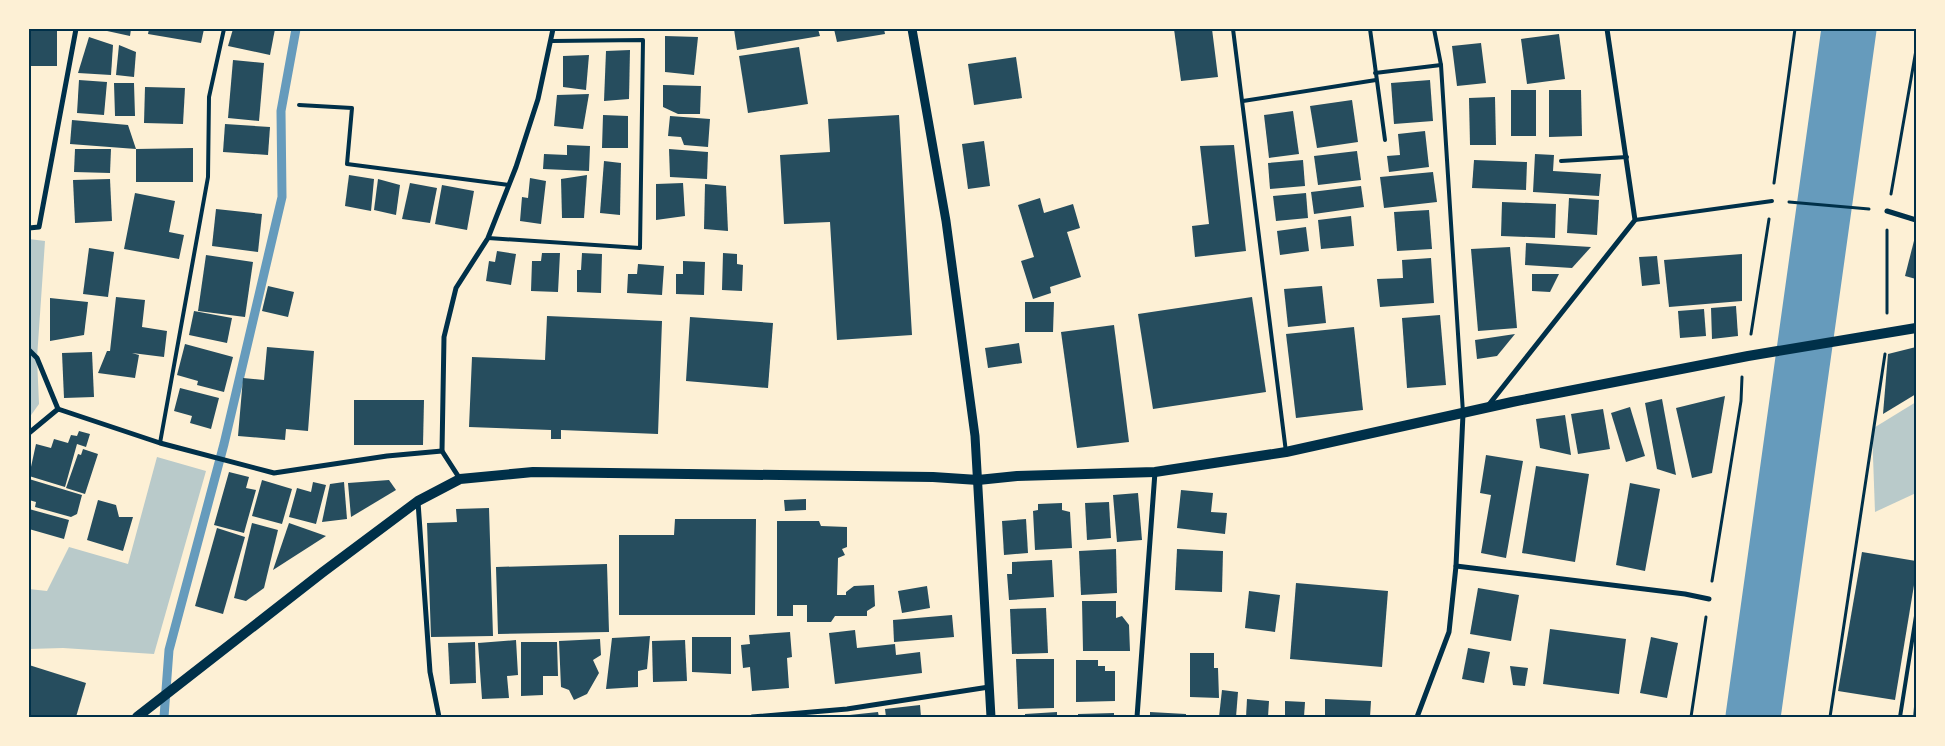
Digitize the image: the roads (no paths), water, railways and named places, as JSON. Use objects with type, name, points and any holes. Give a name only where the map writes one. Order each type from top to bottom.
[{"type":"main road","points":[[137,717],[323,572],[418,501],[460,479],[533,472],[933,477],[978,480],[1017,476],[1155,472],[1286,452],[1463,414],[1486,407],[1916,328]]},
{"type":"street","points":[[29,228],[39,227],[76,29]]},
{"type":"street","points":[[460,479],[442,452],[444,338],[456,288],[488,238],[509,185],[538,99],[552,42],[553,29]]},
{"type":"street","points":[[912,29],[946,221],[975,436],[992,717]]},
{"type":"street","points":[[1486,407],[1635,220],[1607,29]]},
{"type":"street","points":[[1887,211],[1916,220]]},
{"type":"street","points":[[29,350],[37,358],[58,409],[160,443],[274,473],[387,456],[442,452]]},
{"type":"street","points":[[29,433],[58,409]]},
{"type":"street","points":[[1417,717],[1449,632],[1456,566],[1463,414]]},
{"type":"street","points":[[1137,717],[1155,472]]},
{"type":"street","points":[[418,501],[430,672],[439,717]]},
{"type":"street","points":[[1456,566],[1685,594],[1709,599]]},
{"type":"street","points":[[752,717],[847,709],[989,687]]},
{"type":"lane","points":[[160,443],[208,177],[209,97],[224,29]]},
{"type":"lane","points":[[1233,29],[1286,452]]},
{"type":"lane","points":[[1370,29],[1384,140]]},
{"type":"lane","points":[[1434,29],[1441,66],[1463,414]]},
{"type":"lane","points":[[488,238],[640,248],[643,40],[552,42]]},
{"type":"lane","points":[[1376,73],[1441,66]]},
{"type":"lane","points":[[1243,101],[1376,80]]},
{"type":"lane","points":[[300,105],[352,108],[347,164],[509,185]]},
{"type":"lane","points":[[1561,161],[1627,157]]},
{"type":"lane","points":[[1635,220],[1772,201]]},
{"type":"lane","points":[[1900,717],[1916,616]]},
{"type":"waterway","points":[[164,717],[169,650],[224,444],[282,197],[281,111],[296,29]]},
{"type":"waterway","points":[[1753,717],[1849,29]]}]
